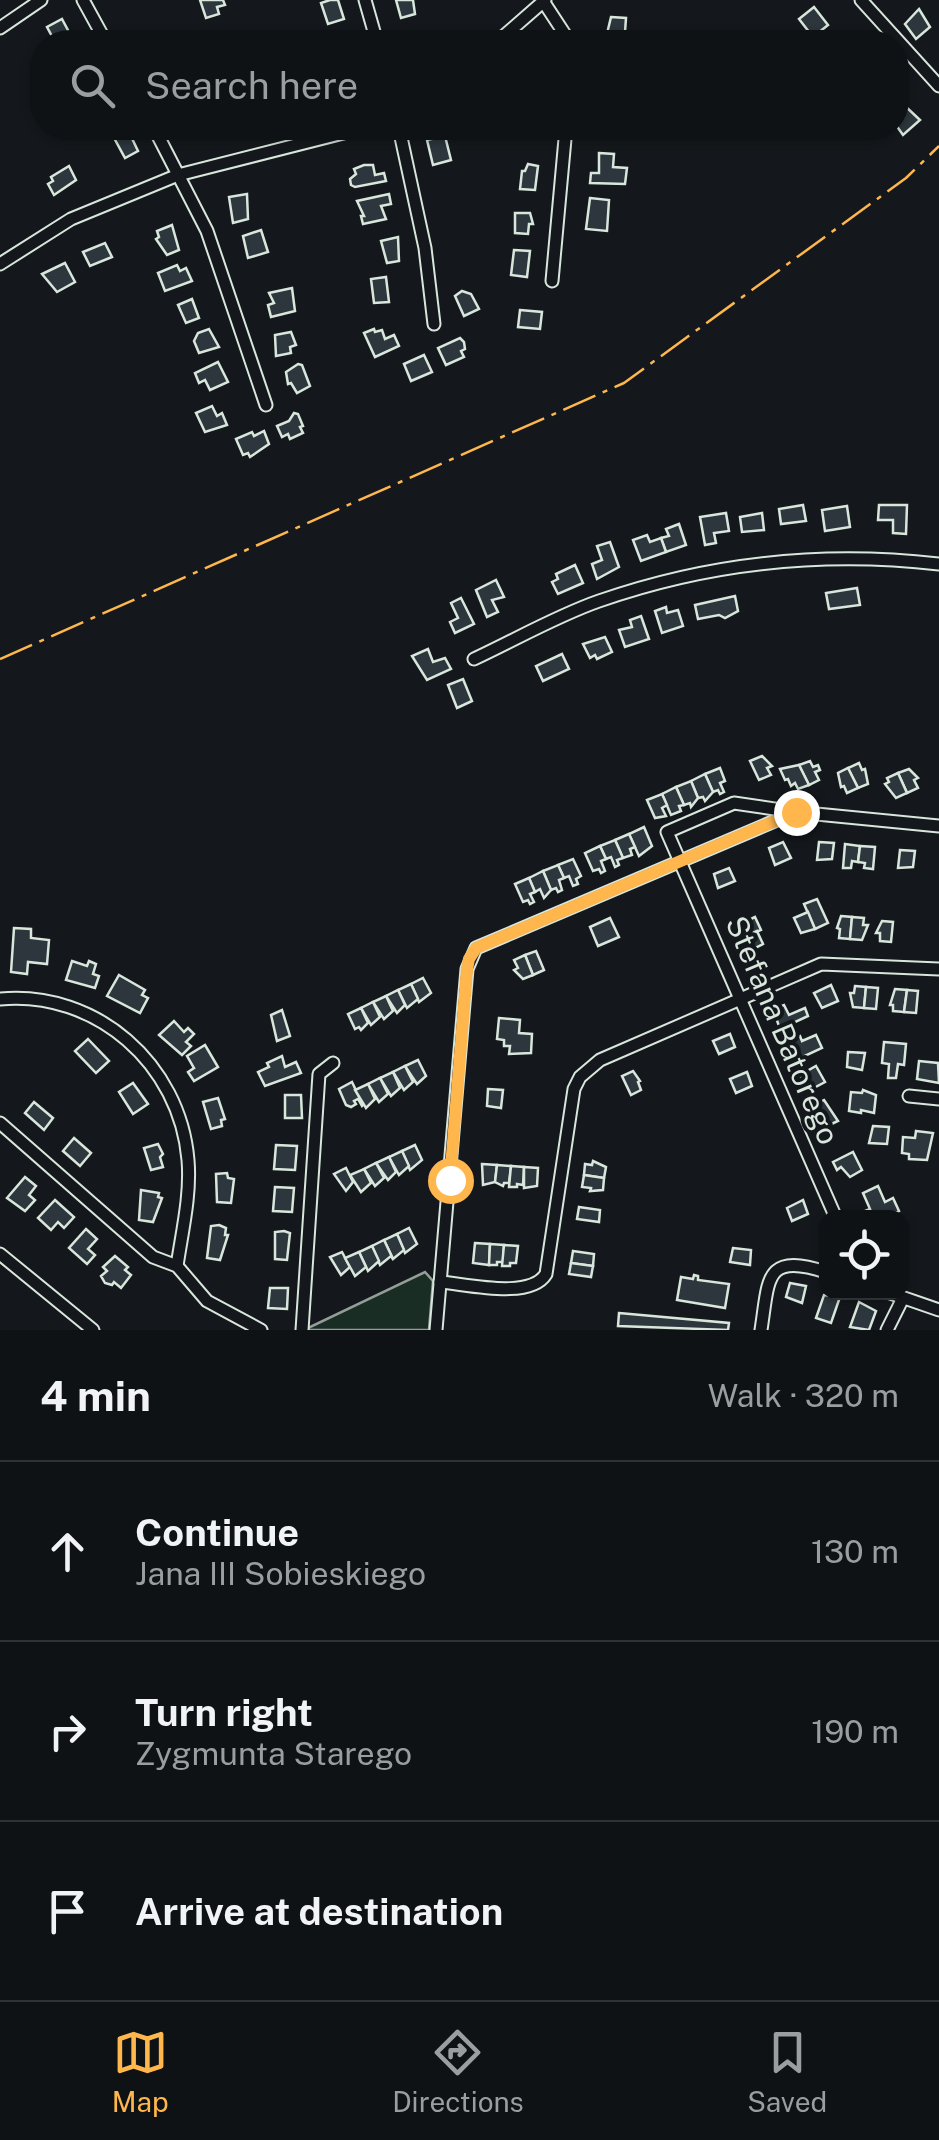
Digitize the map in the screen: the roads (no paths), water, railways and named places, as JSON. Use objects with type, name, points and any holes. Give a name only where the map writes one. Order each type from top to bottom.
[{"type":"street","points":[[0,28],[40,0]]},
{"type":"street","points":[[83,0],[99,30]]},
{"type":"street","points":[[365,0],[374,30]]},
{"type":"street","points":[[861,0],[888,30]]},
{"type":"street","points":[[511,30],[544,1],[562,30]]},
{"type":"street","points":[[909,53],[939,86]]},
{"type":"street","points":[[160,140],[208,231],[266,404]]},
{"type":"street","points":[[0,264],[71,219],[178,175],[316,140]]},
{"type":"street","points":[[402,140],[425,248],[434,324]]},
{"type":"street","points":[[552,281],[565,140]]},
{"type":"street","points":[[474,659],[596,602],[698,572],[791,560],[910,560],[939,564]]},
{"type":"street","points":[[682,862],[667,832],[734,802],[939,826]]},
{"type":"street","points":[[436,1330],[467,969],[476,948],[796,812]]},
{"type":"street","name":"Stefana Batorego","points":[[682,862],[833,1210]]},
{"type":"street","points":[[440,1282],[522,1290],[541,1282],[546,1274],[574,1089],[580,1077],[600,1060],[821,964],[939,969]]},
{"type":"street","points":[[0,1000],[36,999],[89,1014],[143,1054],[162,1080],[183,1131],[188,1160],[177,1266]]},
{"type":"street","points":[[302,1330],[319,1074],[333,1063]]},
{"type":"street","points":[[909,1096],[939,1099]]},
{"type":"street","points":[[0,1123],[153,1257],[177,1266],[207,1301],[261,1330]]},
{"type":"street","points":[[0,1254],[92,1330]]},
{"type":"street","points":[[762,1330],[774,1272],[799,1263],[819,1270]]},
{"type":"street","points":[[888,1330],[902,1300]]},
{"type":"street","points":[[909,1300],[939,1310]]}]
